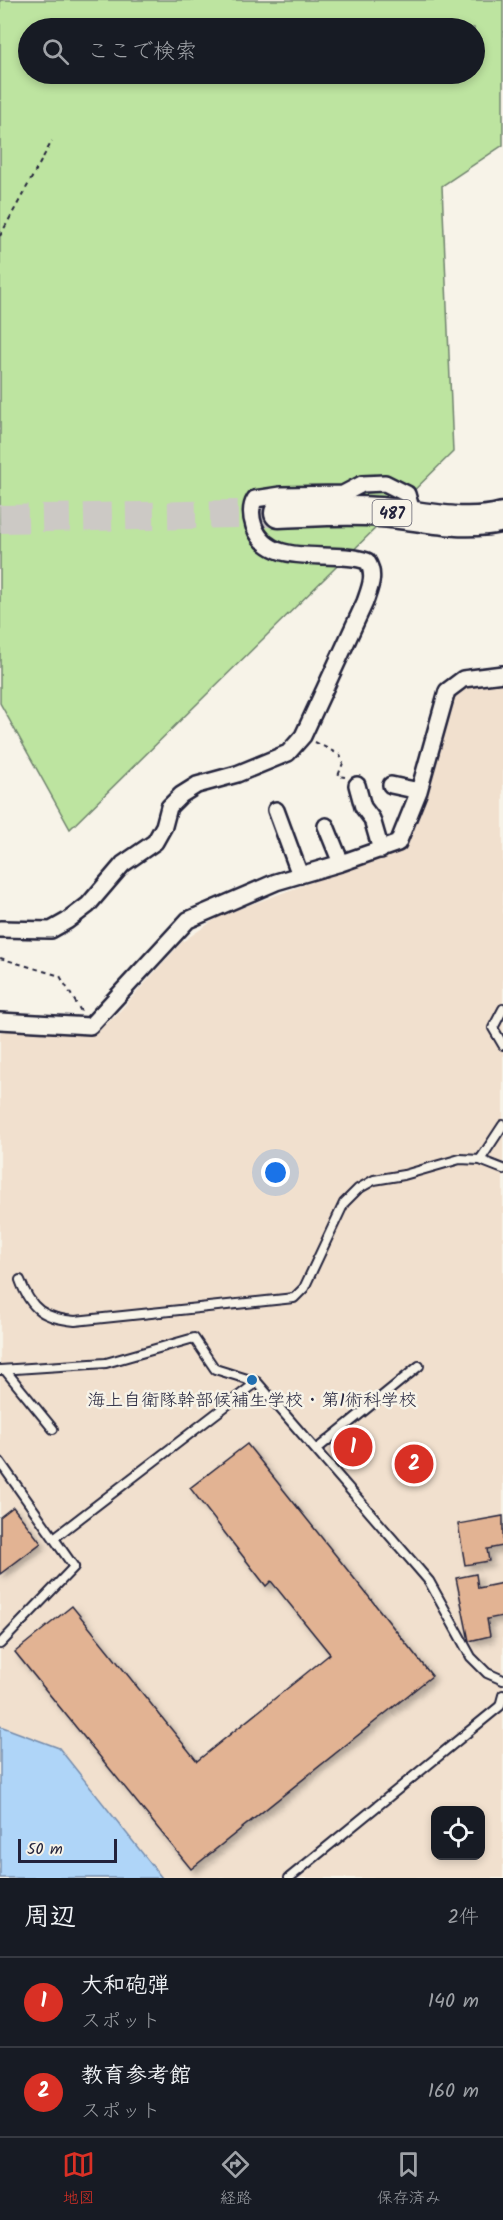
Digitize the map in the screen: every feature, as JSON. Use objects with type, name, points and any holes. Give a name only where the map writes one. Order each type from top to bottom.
[{"type":"highway","name":"487","points":[[279,513],[378,512],[459,522],[484,522],[503,517]]},
{"type":"street","points":[[0,929],[51,930],[67,921],[88,905],[123,864],[155,842],[164,826],[169,807],[181,795],[197,785],[237,774],[288,753],[303,736],[365,602],[372,581],[372,569],[367,561],[354,557],[287,555],[271,549],[259,538],[253,522],[251,505],[255,499],[281,495],[343,494],[362,484],[385,483],[407,494],[413,515]]},
{"type":"street","points":[[0,1022],[90,1026],[188,920],[207,910],[300,875],[341,864],[398,843],[419,791],[447,691],[464,679],[503,674]]},
{"type":"street","points":[[357,784],[363,807],[372,819],[381,850]]},
{"type":"street","points":[[391,785],[419,791]]},
{"type":"street","points":[[276,810],[300,875]]},
{"type":"street","points":[[326,826],[341,864]]},
{"type":"lane","points":[[503,1009],[493,1028],[503,1046]]},
{"type":"lane","points":[[480,1160],[503,1125]]},
{"type":"lane","points":[[20,1280],[26,1295],[36,1309],[53,1319],[75,1321],[294,1298],[304,1288],[344,1203],[358,1189],[374,1180],[404,1175],[460,1159],[480,1160],[503,1169]]},
{"type":"lane","points":[[2,1370],[106,1363],[194,1338],[215,1369],[257,1382],[429,1581],[471,1657],[487,1673],[503,1680]]},
{"type":"lane","points":[[316,1449],[419,1366]]},
{"type":"lane","points":[[2,1370],[53,1429]]},
{"type":"lane","points":[[54,1538],[257,1382]]},
{"type":"lane","points":[[0,1462],[74,1567],[0,1644]]},
{"type":"lane","points":[[289,1878],[500,1706],[503,1695]]},
{"type":"path","points":[[0,236],[16,211],[52,141]]},
{"type":"path","points":[[303,736],[340,755],[343,763],[338,776],[352,778],[357,784]]},
{"type":"path","points":[[0,958],[60,976],[90,1026]]},
{"type":"shaded area","name":"海上自衛隊幹部候補生学校・第1術科学校","points":[[503,679],[503,1878],[162,1878],[59,1748],[0,1726],[0,1032],[16,1027],[95,1034],[117,1014],[182,942],[220,916],[401,849],[432,773],[449,701],[461,686]]},
{"type":"green space","points":[[0,0],[503,0],[503,145],[442,186],[453,452],[70,829],[0,703]]},
{"type":"water","points":[[0,1726],[59,1748],[162,1878],[0,1878]]},
{"type":"building","points":[[247,1444],[432,1676],[191,1869],[15,1652],[72,1606],[197,1761],[330,1654],[271,1581],[266,1586],[190,1488]]},
{"type":"building","points":[[13,1507],[41,1543],[0,1574],[0,1517]]},
{"type":"building","points":[[503,1516],[503,1546],[487,1549],[489,1561],[465,1565],[458,1524]]},
{"type":"building","points":[[476,1574],[478,1588],[503,1583],[503,1616],[487,1619],[490,1636],[469,1641],[456,1578]]},
{"type":"tunnel","points":[[0,519],[279,513]]},
{"type":"place","name":"海上自衛隊幹部候補生学校・第1術科学校","points":[[252,1380]]},
{"type":"place","name":"大和砲弾","points":[[353,1447]]},
{"type":"place","name":"教育参考館","points":[[414,1464]]}]
